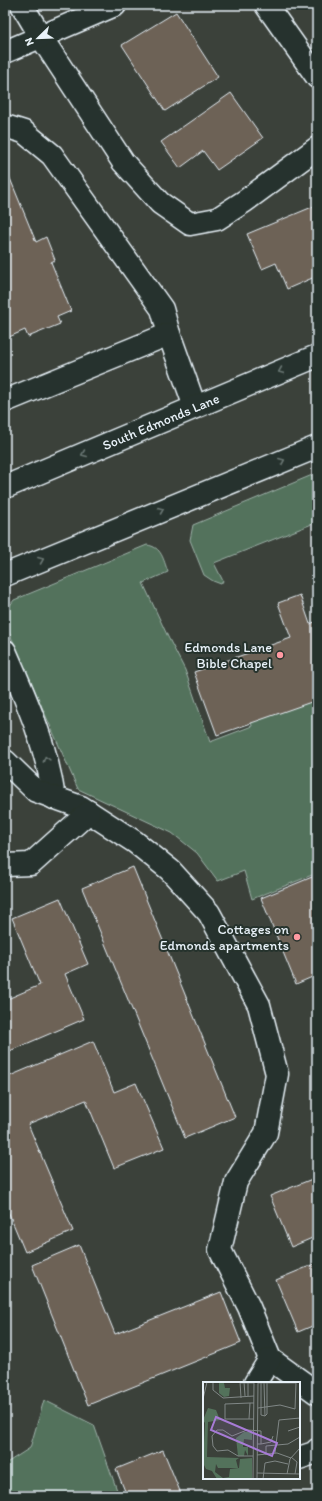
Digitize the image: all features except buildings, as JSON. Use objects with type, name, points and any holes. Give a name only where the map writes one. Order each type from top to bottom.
[{"type":"main road","points":[[22,5],[41,38],[123,162],[160,203],[190,224],[217,219],[245,201],[317,148]]},
{"type":"main road","points":[[5,52],[41,38],[115,5]]},
{"type":"main road","points":[[266,5],[317,77]]},
{"type":"main road","points":[[5,126],[24,132],[52,155],[162,309],[169,334],[195,407]]},
{"type":"main road","points":[[5,401],[169,334]]},
{"type":"main road","name":"South Edmonds Lane","points":[[5,487],[317,356]]},
{"type":"main road","points":[[5,575],[317,447]]},
{"type":"main road","points":[[5,652],[29,707],[50,771],[54,798]]},
{"type":"main road","points":[[7,771],[36,791],[81,807],[135,842],[170,870],[209,913],[259,1005],[277,1074],[266,1133],[236,1182],[220,1250],[249,1307],[270,1359],[317,1393]]},
{"type":"main road","points":[[5,865],[31,864],[89,812]]},
{"type":"main road","points":[[256,1382],[270,1359]]},
{"type":"main road","points":[[300,1458],[314,1453],[317,1450]]},
{"type":"green space","points":[[317,473],[317,522],[214,563],[223,581],[221,584],[204,575],[190,540],[193,525]]},
{"type":"green space","points":[[147,545],[156,548],[159,551],[168,572],[143,583],[185,670],[210,742],[252,726],[251,721],[317,698],[317,873],[252,899],[244,871],[218,881],[197,853],[172,833],[78,789],[5,623],[5,612],[14,600]]},
{"type":"green space","points":[[44,1400],[94,1425],[119,1496],[5,1496],[5,1464],[30,1448]]},
{"type":"place","name":"Edmonds Lane Bible Chapel","points":[[280,655]]},
{"type":"place","name":"Cottages on Edmonds apartments","points":[[297,937]]}]
